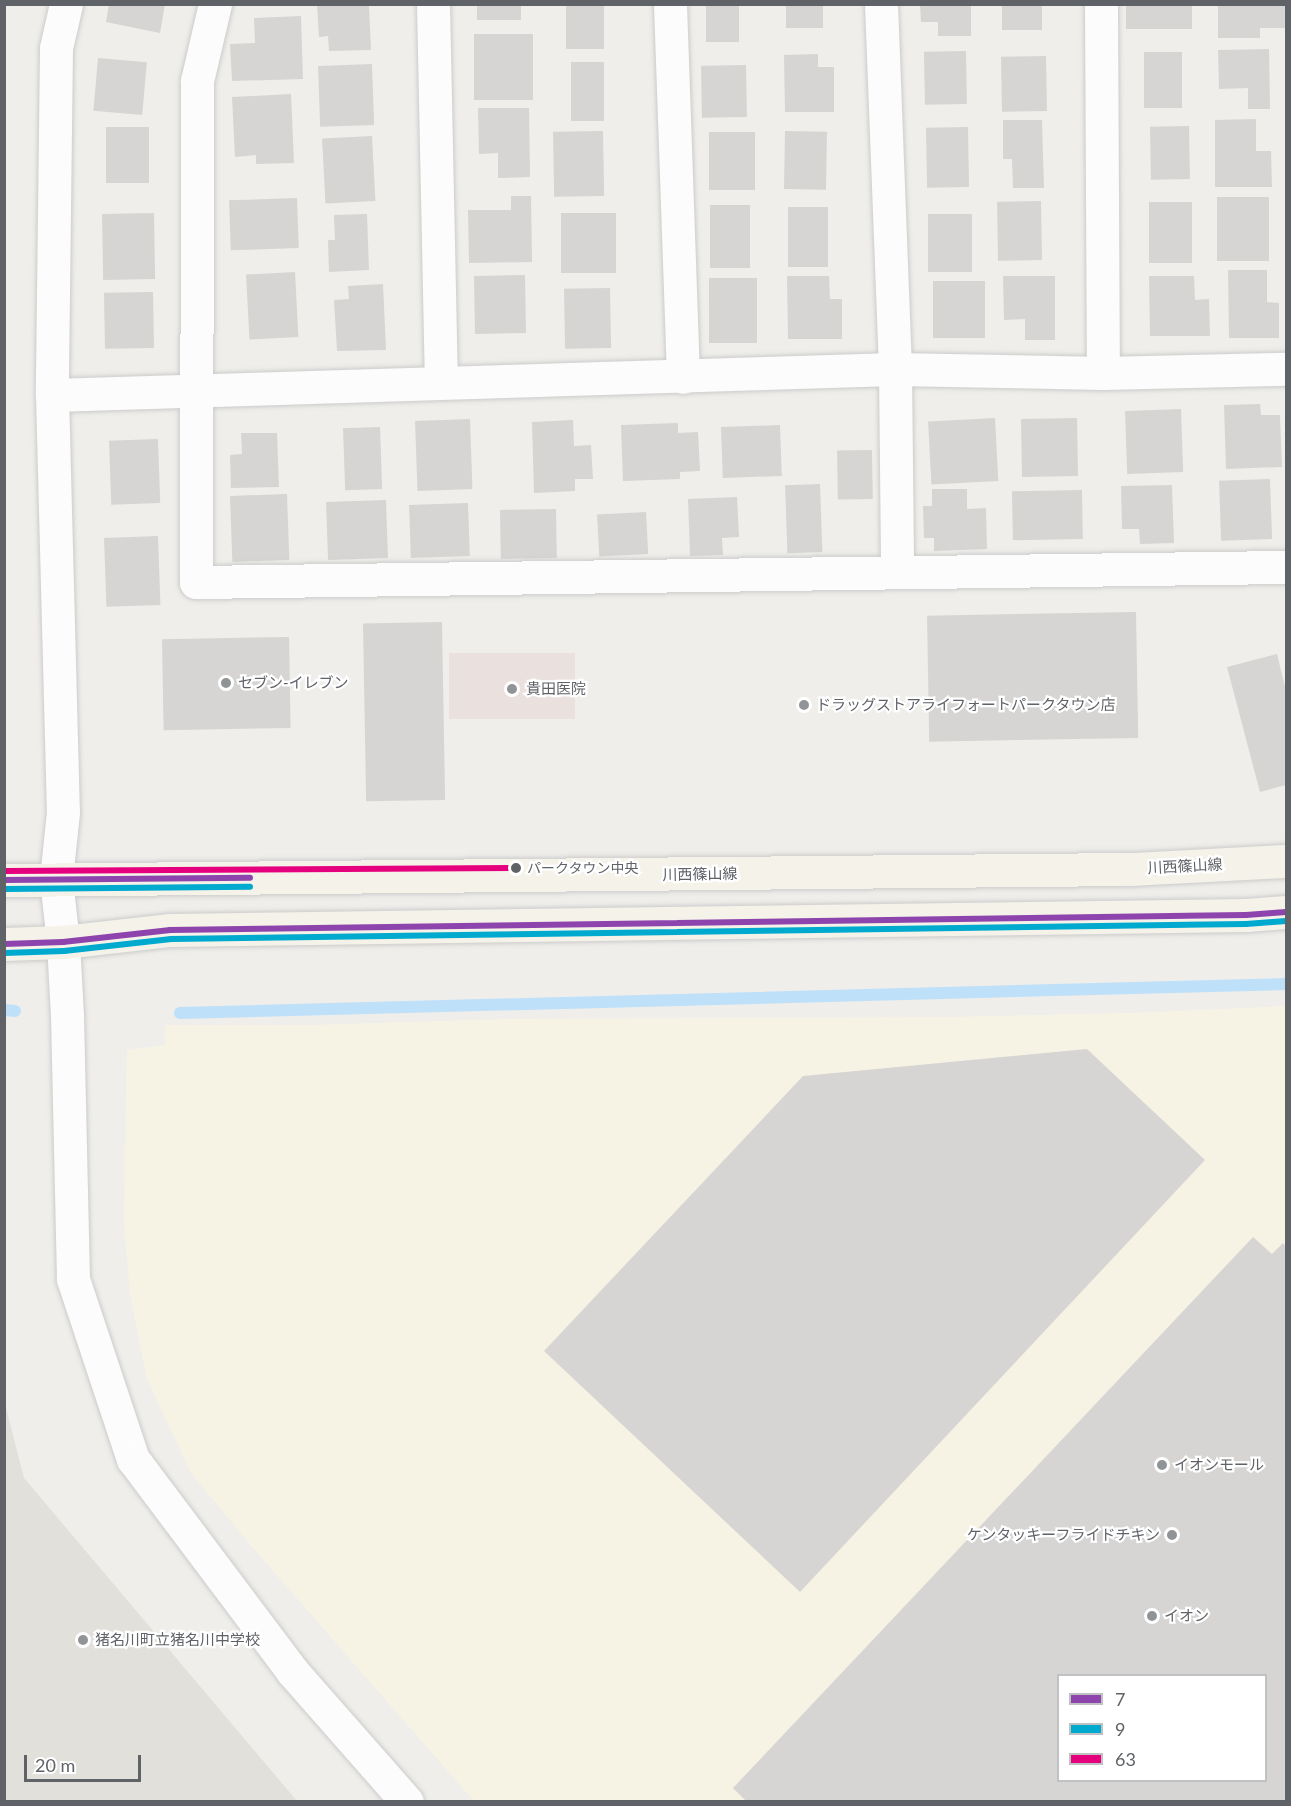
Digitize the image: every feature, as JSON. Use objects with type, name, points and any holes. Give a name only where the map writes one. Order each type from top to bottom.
[{"type":"main road","name":"川西篠山線","points":[[4,880],[1132,868],[1287,861]]},
{"type":"main road","points":[[4,944],[63,942],[171,930],[1222,915],[1287,912]]},
{"type":"street","points":[[66,4],[56,48],[52,395],[63,812],[56,879],[63,942],[73,1279],[133,1459],[292,1671],[407,1802]]},
{"type":"street","points":[[215,4],[197,81],[196,582],[1287,567]]},
{"type":"street","points":[[433,4],[441,382]]},
{"type":"street","points":[[670,4],[683,377]]},
{"type":"street","points":[[881,4],[895,369],[897,572]]},
{"type":"street","points":[[1101,4],[1103,373]]},
{"type":"street","points":[[52,395],[895,369],[1103,373],[1287,369]]},
{"type":"shaded area","name":"貴田医院","points":[[449,653],[575,653],[575,719],[449,719]]},
{"type":"shaded area","points":[[1286,1006],[1286,1801],[474,1801],[254,1549],[191,1473],[147,1379],[130,1293],[124,1220],[127,1050],[165,1045],[165,1025],[311,1025],[509,1019],[950,1017],[1132,1013]]},
{"type":"shaded area","name":"猪名川町立猪名川中学校","points":[[5,1404],[24,1478],[297,1801],[5,1801]]},
{"type":"building","points":[[109,4],[165,4],[160,33],[106,22]]},
{"type":"building","points":[[317,4],[369,6],[371,50],[329,51],[328,36],[319,37]]},
{"type":"building","points":[[477,4],[521,4],[521,20],[477,20]]},
{"type":"building","points":[[566,4],[604,4],[604,49],[566,49]]},
{"type":"building","points":[[706,4],[739,4],[739,42],[706,42]]},
{"type":"building","points":[[786,4],[823,4],[823,28],[786,28]]},
{"type":"building","points":[[920,4],[971,4],[971,36],[938,36],[938,22],[921,22]]},
{"type":"building","points":[[1126,4],[1192,4],[1192,29],[1126,29]]},
{"type":"building","points":[[1218,4],[1285,4],[1285,28],[1260,28],[1260,38],[1218,38]]},
{"type":"building","points":[[1002,5],[1042,5],[1042,30],[1002,30]]},
{"type":"building","points":[[301,16],[303,79],[232,81],[230,44],[255,43],[254,18]]},
{"type":"building","points":[[474,34],[533,34],[533,100],[474,100]]},
{"type":"building","points":[[1269,49],[1270,109],[1248,109],[1248,88],[1219,89],[1218,50]]},
{"type":"building","points":[[966,51],[967,104],[925,105],[924,52]]},
{"type":"building","points":[[1144,52],[1182,52],[1182,108],[1144,108]]},
{"type":"building","points":[[818,54],[818,67],[834,67],[834,112],[785,112],[784,55]]},
{"type":"building","points":[[1046,56],[1047,111],[1002,112],[1001,57]]},
{"type":"building","points":[[98,58],[147,62],[142,115],[93,111]]},
{"type":"building","points":[[571,62],[604,62],[604,121],[571,121]]},
{"type":"building","points":[[372,64],[374,125],[320,127],[318,66]]},
{"type":"building","points":[[746,65],[747,117],[702,118],[701,66]]},
{"type":"building","points":[[291,94],[294,163],[256,164],[256,155],[235,157],[232,97]]},
{"type":"building","points":[[478,108],[529,108],[530,177],[498,178],[498,153],[479,154]]},
{"type":"building","points":[[1256,119],[1256,151],[1271,151],[1272,187],[1215,187],[1215,120]]},
{"type":"building","points":[[1003,120],[1042,120],[1044,188],[1013,188],[1012,159],[1003,159]]},
{"type":"building","points":[[1189,126],[1190,179],[1151,180],[1150,127]]},
{"type":"building","points":[[106,127],[149,127],[149,183],[106,183]]},
{"type":"building","points":[[968,127],[969,187],[927,188],[926,128]]},
{"type":"building","points":[[603,131],[604,196],[554,197],[553,132]]},
{"type":"building","points":[[785,131],[827,132],[826,190],[784,189]]},
{"type":"building","points":[[709,132],[755,132],[755,190],[709,190]]},
{"type":"building","points":[[372,136],[375,201],[325,204],[322,139]]},
{"type":"building","points":[[511,196],[531,196],[532,262],[469,263],[468,210],[511,210]]},
{"type":"building","points":[[1217,197],[1269,197],[1269,261],[1217,261]]},
{"type":"building","points":[[297,198],[299,248],[231,250],[229,200]]},
{"type":"building","points":[[1041,201],[1042,260],[998,261],[997,202]]},
{"type":"building","points":[[1149,202],[1192,202],[1192,263],[1149,263]]},
{"type":"building","points":[[710,205],[750,205],[750,268],[710,268]]},
{"type":"building","points":[[788,207],[828,207],[828,267],[788,267]]},
{"type":"building","points":[[154,213],[155,279],[103,280],[102,214]]},
{"type":"building","points":[[561,213],[616,213],[616,273],[561,273]]},
{"type":"building","points":[[367,214],[369,270],[329,272],[328,240],[335,240],[334,215]]},
{"type":"building","points":[[928,214],[972,214],[972,272],[928,272]]},
{"type":"building","points":[[1228,270],[1267,270],[1267,302],[1279,303],[1279,338],[1229,338]]},
{"type":"building","points":[[295,272],[298,337],[249,339],[246,275]]},
{"type":"building","points":[[525,275],[526,333],[475,334],[474,276]]},
{"type":"building","points":[[787,276],[829,276],[830,299],[842,299],[842,339],[788,339]]},
{"type":"building","points":[[1003,276],[1055,276],[1055,340],[1025,340],[1025,319],[1004,320]]},
{"type":"building","points":[[1149,276],[1194,276],[1195,300],[1209,299],[1210,336],[1150,336]]},
{"type":"building","points":[[709,278],[757,278],[757,343],[709,343]]},
{"type":"building","points":[[933,281],[985,281],[985,338],[933,338]]},
{"type":"building","points":[[383,284],[386,350],[337,351],[334,300],[349,299],[348,286]]},
{"type":"building","points":[[610,288],[611,348],[565,349],[564,289]]},
{"type":"building","points":[[153,292],[154,348],[105,349],[104,293]]},
{"type":"building","points":[[1260,404],[1261,415],[1280,415],[1282,467],[1226,469],[1224,405]]},
{"type":"building","points":[[1181,409],[1183,472],[1127,474],[1125,411]]},
{"type":"building","points":[[995,418],[998,481],[931,484],[928,422]]},
{"type":"building","points":[[1077,418],[1078,476],[1022,477],[1021,419]]},
{"type":"building","points":[[470,419],[472,489],[417,491],[415,421]]},
{"type":"building","points":[[573,420],[574,446],[591,445],[593,479],[575,479],[575,491],[534,493],[532,422]]},
{"type":"building","points":[[678,423],[678,433],[698,432],[700,471],[680,472],[680,479],[623,481],[621,425]]},
{"type":"building","points":[[780,425],[782,476],[723,478],[721,427]]},
{"type":"building","points":[[380,427],[382,489],[345,490],[343,428]]},
{"type":"building","points":[[241,433],[277,433],[279,487],[231,488],[230,455],[242,454]]},
{"type":"building","points":[[158,439],[160,503],[111,505],[109,441]]},
{"type":"building","points":[[872,450],[873,499],[838,500],[837,451]]},
{"type":"building","points":[[1270,479],[1272,539],[1221,541],[1219,481]]},
{"type":"building","points":[[820,484],[822,552],[787,553],[785,485]]},
{"type":"building","points":[[1172,485],[1174,543],[1140,544],[1139,529],[1122,529],[1121,486]]},
{"type":"building","points":[[932,489],[967,489],[967,509],[986,508],[987,549],[934,551],[934,538],[924,538],[923,506],[932,506]]},
{"type":"building","points":[[1082,490],[1083,539],[1013,540],[1012,491]]},
{"type":"building","points":[[287,494],[289,560],[232,562],[230,496]]},
{"type":"building","points":[[737,497],[739,537],[722,538],[723,555],[690,556],[688,499]]},
{"type":"building","points":[[386,500],[388,558],[328,560],[326,502]]},
{"type":"building","points":[[468,503],[470,556],[411,558],[409,505]]},
{"type":"building","points":[[556,509],[557,558],[501,559],[500,510]]},
{"type":"building","points":[[646,512],[648,554],[599,557],[597,515]]},
{"type":"building","points":[[158,536],[160,605],[106,607],[104,538]]},
{"type":"building","points":[[1136,612],[1138,738],[929,742],[927,616]]},
{"type":"building","points":[[442,622],[445,800],[366,801],[363,623]]},
{"type":"building","name":"セブン-イレブン","points":[[289,637],[291,728],[164,730],[162,639]]},
{"type":"building","points":[[1277,654],[1286,691],[1286,785],[1260,792],[1227,667]]},
{"type":"building","points":[[1087,1049],[1205,1160],[800,1592],[544,1351],[803,1076]]},
{"type":"building","name":"イオンモール","points":[[1253,1237],[1272,1254],[1283,1243],[1286,1247],[1286,1802],[747,1802],[733,1788]]},
{"type":"waterway","points":[[180,1013],[1286,984]]},
{"type":"waterway","points":[[4,1010],[15,1011]]},
{"type":"transit line","name":"63","points":[[4,871],[516,868]]},
{"type":"transit line","name":"7","points":[[4,880],[250,878]]},
{"type":"transit line","name":"9","points":[[4,889],[250,887]]},
{"type":"transit line","name":"7","points":[[4,944],[63,942],[170,930],[1246,915],[1286,912]]},
{"type":"transit line","name":"9","points":[[4,953],[64,951],[171,939],[1246,924],[1286,921]]},
{"type":"place","name":"セブン-イレブン","points":[[226,683]]},
{"type":"place","name":"貴田医院","points":[[512,689]]},
{"type":"place","name":"ドラッグストアライフォートパークタウン店","points":[[804,705]]},
{"type":"place","name":"パークタウン中央","points":[[516,868]]},
{"type":"place","name":"イオンモール","points":[[1162,1465]]},
{"type":"place","name":"ケンタッキーフライドチキン","points":[[1172,1535]]},
{"type":"place","name":"イオン","points":[[1152,1616]]},
{"type":"place","name":"猪名川町立猪名川中学校","points":[[83,1640]]}]
